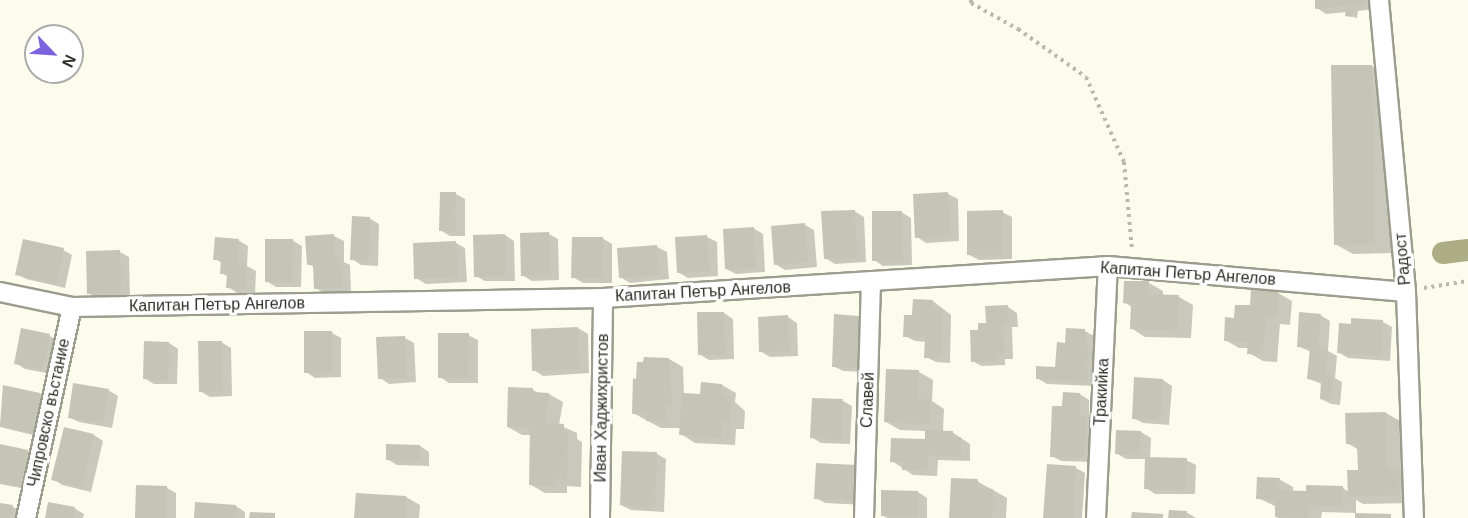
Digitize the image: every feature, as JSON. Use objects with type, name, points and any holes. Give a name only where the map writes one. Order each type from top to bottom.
[{"type":"street","name":"Радост","points":[[1379,0],[1406,292],[1414,518]]},
{"type":"street","name":"Капитан Петър Ангелов","points":[[0,292],[72,307],[603,298],[1108,266],[1406,292]]},
{"type":"street","name":"Тракийка","points":[[1096,518],[1108,266]]},
{"type":"street","name":"Славей","points":[[864,518],[871,282]]},
{"type":"street","name":"Иван Хаджихристов","points":[[600,518],[603,298]]},
{"type":"street","name":"Чипровско въстание","points":[[26,518],[72,307]]},
{"type":"path","points":[[971,0],[971,3],[1018,28],[1086,77],[1124,162],[1133,268]]},
{"type":"path","points":[[1406,292],[1468,281]]},
{"type":"building","points":[[1315,0],[1365,0],[1366,4],[1315,9]]},
{"type":"building","points":[[1346,7],[1354,9],[1352,17],[1345,16]]},
{"type":"building","points":[[1331,65],[1372,65],[1375,244],[1334,245]]},
{"type":"building","points":[[440,192],[456,192],[455,231],[439,231]]},
{"type":"building","points":[[948,192],[950,236],[915,238],[913,194]]},
{"type":"building","points":[[855,210],[857,258],[824,259],[821,211]]},
{"type":"building","points":[[1003,210],[1003,255],[967,255],[967,211]]},
{"type":"building","points":[[872,211],[902,211],[903,261],[872,261]]},
{"type":"building","points":[[352,216],[370,217],[368,261],[350,260]]},
{"type":"building","points":[[805,223],[808,262],[774,265],[771,226]]},
{"type":"building","points":[[754,227],[756,268],[725,269],[723,229]]},
{"type":"building","points":[[549,232],[550,275],[521,276],[520,233]]},
{"type":"building","points":[[334,234],[335,258],[340,258],[342,287],[314,289],[313,264],[307,265],[305,236]]},
{"type":"building","points":[[505,234],[506,276],[474,277],[473,235]]},
{"type":"building","points":[[707,235],[709,272],[677,273],[675,237]]},
{"type":"building","points":[[215,237],[239,239],[238,263],[247,264],[245,289],[226,288],[227,274],[220,274],[221,260],[213,260]]},
{"type":"building","points":[[572,237],[603,237],[603,278],[571,278]]},
{"type":"building","points":[[23,239],[64,248],[56,284],[15,275]]},
{"type":"building","points":[[265,239],[293,239],[292,283],[265,282]]},
{"type":"building","points":[[456,241],[458,277],[414,279],[413,243]]},
{"type":"building","points":[[657,245],[660,275],[619,278],[617,248]]},
{"type":"building","points":[[120,250],[121,293],[87,294],[86,251]]},
{"type":"building","points":[[1124,281],[1149,281],[1149,294],[1179,295],[1178,331],[1130,329],[1131,304],[1123,303]]},
{"type":"building","points":[[1251,290],[1279,291],[1277,318],[1266,317],[1263,355],[1247,354],[1248,342],[1224,341],[1225,317],[1234,318],[1235,305],[1250,305]]},
{"type":"building","points":[[913,299],[933,300],[933,308],[942,308],[941,358],[924,358],[925,337],[903,337],[904,315],[912,315]]},
{"type":"building","points":[[1008,305],[1009,322],[1003,322],[1004,354],[996,354],[996,361],[971,362],[970,330],[978,330],[978,323],[986,323],[985,306]]},
{"type":"building","points":[[697,312],[724,312],[725,355],[698,355]]},
{"type":"building","points":[[1299,312],[1321,314],[1318,348],[1328,349],[1326,374],[1333,375],[1331,400],[1320,399],[1321,381],[1307,379],[1310,348],[1297,347]]},
{"type":"building","points":[[834,314],[859,316],[857,368],[832,367]]},
{"type":"building","points":[[788,315],[789,351],[759,352],[758,317]]},
{"type":"building","points":[[1351,318],[1383,320],[1381,356],[1337,353],[1339,323],[1351,324]]},
{"type":"building","points":[[578,327],[580,369],[532,371],[531,329]]},
{"type":"building","points":[[21,328],[50,334],[43,370],[14,364]]},
{"type":"building","points":[[1066,328],[1085,329],[1085,345],[1088,345],[1087,381],[1036,379],[1036,366],[1055,367],[1057,342],[1065,343]]},
{"type":"building","points":[[304,331],[332,331],[332,373],[304,373]]},
{"type":"building","points":[[438,333],[469,333],[468,378],[438,378]]},
{"type":"building","points":[[405,336],[407,378],[378,379],[376,337]]},
{"type":"building","points":[[144,341],[169,342],[168,380],[143,379]]},
{"type":"building","points":[[198,341],[222,341],[223,392],[199,392]]},
{"type":"building","points":[[644,357],[669,358],[672,405],[667,405],[666,421],[646,421],[646,414],[632,414],[633,378],[636,379],[637,362],[643,362]]},
{"type":"building","points":[[886,369],[919,370],[918,399],[931,399],[930,424],[884,422]]},
{"type":"building","points":[[1134,377],[1163,379],[1160,420],[1132,419]]},
{"type":"building","points":[[701,382],[722,384],[721,396],[727,396],[727,401],[732,401],[730,422],[723,421],[721,438],[679,435],[682,393],[700,394]]},
{"type":"building","points":[[73,383],[109,389],[103,423],[68,418]]},
{"type":"building","points":[[3,385],[40,393],[32,433],[0,426]]},
{"type":"building","points":[[508,387],[533,388],[533,392],[549,393],[545,423],[564,424],[564,432],[568,432],[567,480],[553,479],[553,486],[529,485],[530,428],[507,427]]},
{"type":"building","points":[[1063,392],[1080,393],[1080,416],[1086,416],[1084,458],[1050,457],[1052,406],[1062,406]]},
{"type":"building","points":[[812,398],[843,399],[841,440],[810,438]]},
{"type":"building","points":[[1386,412],[1387,469],[1399,469],[1400,495],[1348,497],[1347,470],[1358,470],[1357,444],[1346,444],[1345,413]]},
{"type":"building","points":[[64,427],[94,434],[82,487],[51,480]]},
{"type":"building","points":[[925,430],[953,431],[953,437],[961,437],[961,457],[928,455],[928,471],[902,470],[902,462],[890,462],[891,438],[925,439]]},
{"type":"building","points":[[1116,430],[1141,431],[1140,455],[1115,454]]},
{"type":"building","points":[[0,444],[28,450],[21,486],[0,482]]},
{"type":"building","points":[[386,444],[420,445],[420,461],[386,460]]},
{"type":"building","points":[[622,451],[657,452],[655,507],[620,505]]},
{"type":"building","points":[[1145,457],[1187,458],[1186,490],[1144,489]]},
{"type":"building","points":[[816,463],[856,465],[855,500],[814,499]]},
{"type":"building","points":[[1047,464],[1076,466],[1073,518],[1043,518]]},
{"type":"building","points":[[1257,477],[1280,478],[1279,490],[1306,491],[1306,485],[1343,486],[1342,506],[1308,505],[1308,518],[1275,517],[1275,500],[1256,499]]},
{"type":"building","points":[[951,478],[978,479],[977,488],[993,489],[992,518],[949,518]]},
{"type":"building","points":[[136,485],[167,486],[166,518],[135,518]]},
{"type":"building","points":[[881,490],[918,491],[918,517],[881,516]]},
{"type":"building","points":[[356,493],[406,496],[405,518],[354,518]]},
{"type":"building","points":[[48,502],[75,507],[73,518],[45,518]]},
{"type":"building","points":[[195,502],[236,505],[235,518],[194,518]]},
{"type":"building","points":[[0,503],[13,505],[11,518],[0,518]]},
{"type":"building","points":[[1169,510],[1187,511],[1187,518],[1168,518]]},
{"type":"building","points":[[250,512],[275,513],[275,518],[249,518]]},
{"type":"building","points":[[1132,512],[1163,514],[1163,518],[1131,518]]},
{"type":"building","points":[[1355,513],[1391,514],[1391,518],[1355,518]]},
{"type":"waterway","points":[[1443,253],[1468,250]]}]
